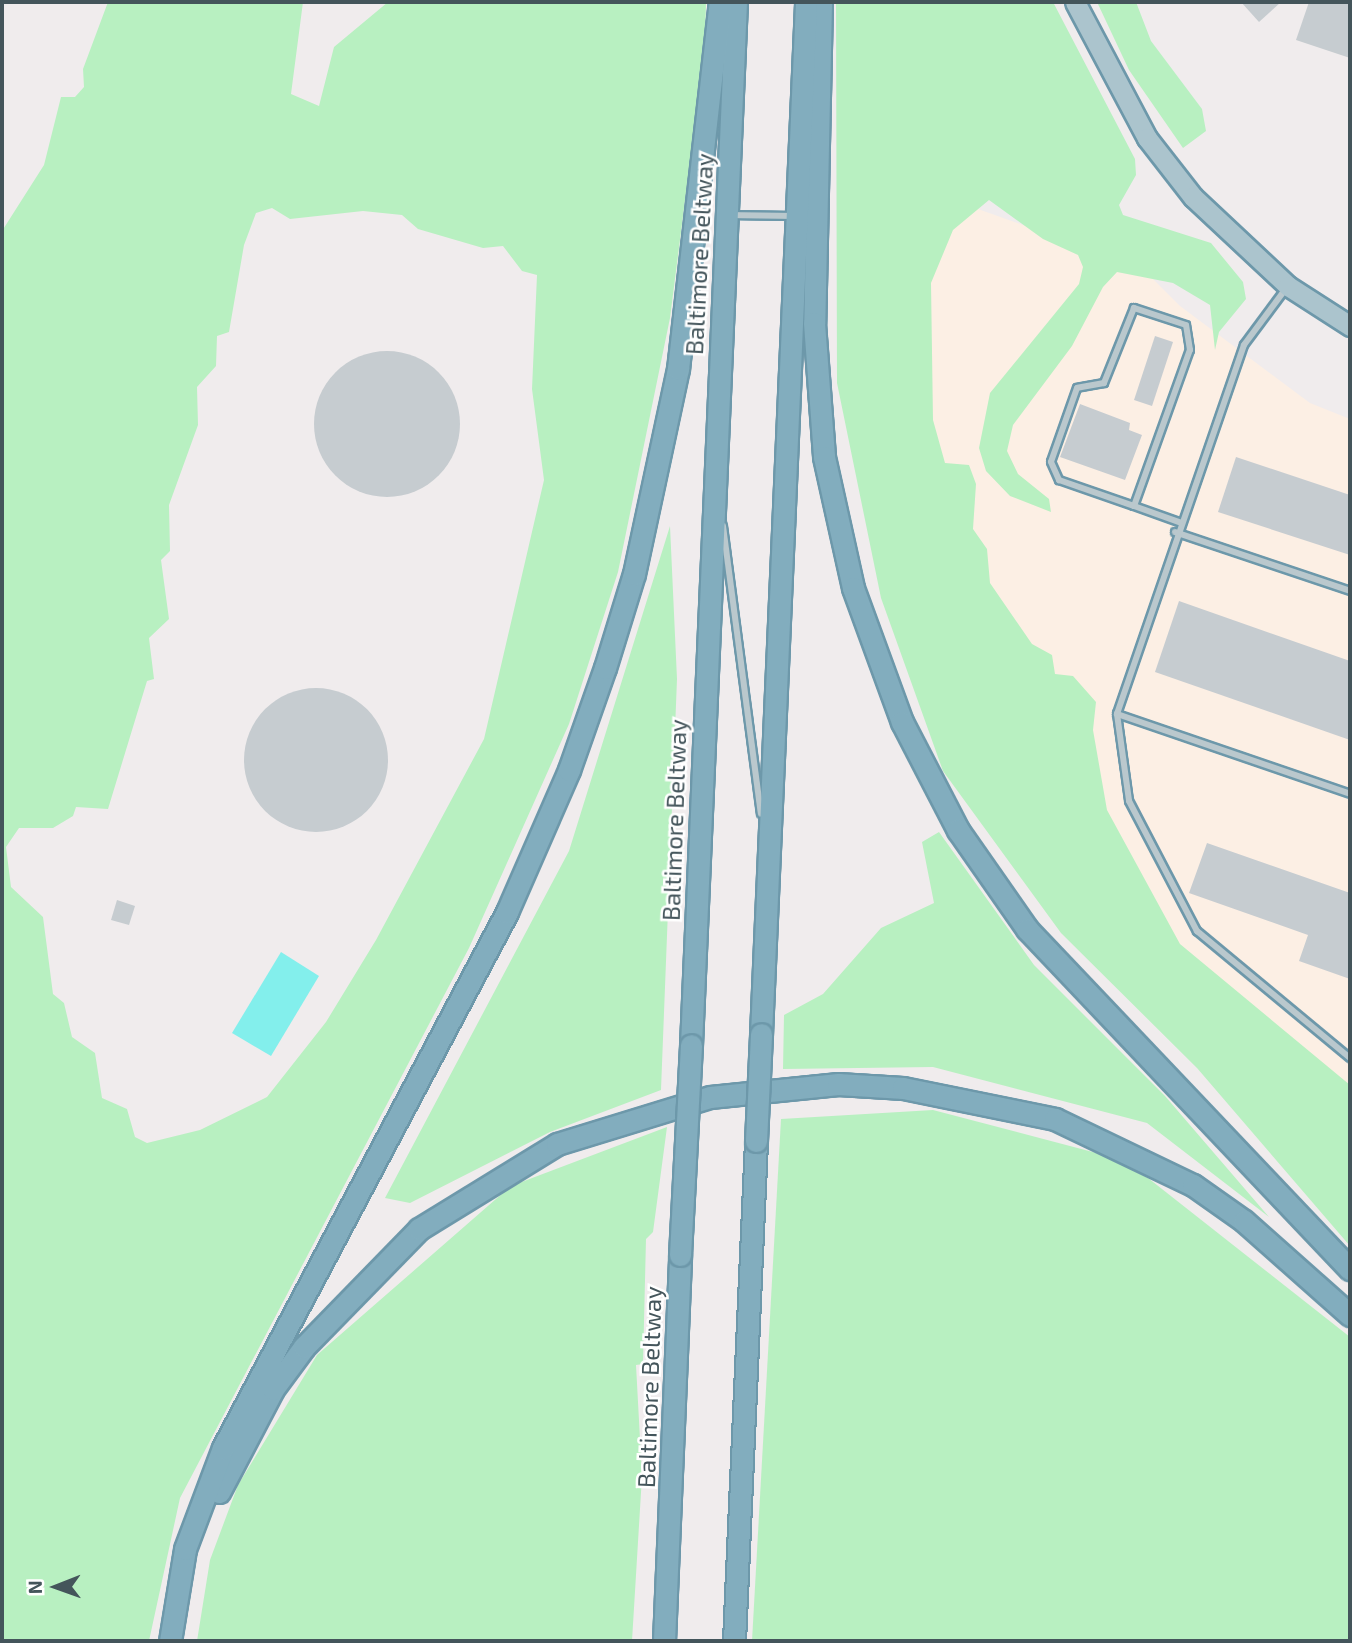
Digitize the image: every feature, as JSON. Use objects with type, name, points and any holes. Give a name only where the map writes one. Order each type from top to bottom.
[{"type":"highway","points":[[170,1641],[185,1549],[223,1448],[507,912],[605,668],[634,574],[678,369],[720,2]]},
{"type":"highway","name":"Baltimore Beltway","points":[[664,1641],[736,2]]},
{"type":"highway","points":[[734,1641],[806,2]]},
{"type":"highway","points":[[821,2],[814,323],[824,457],[853,589],[902,722],[958,831],[1027,929],[1350,1269]]},
{"type":"highway","points":[[176,1641],[197,1553],[241,1446],[273,1389],[341,1302],[465,1196],[557,1144],[658,1108],[838,1084],[953,1094],[1042,1116],[1148,1158],[1193,1185],[1244,1221],[1350,1315]]},
{"type":"highway","points":[[658,1641],[668,1550]]},
{"type":"main road","points":[[1075,2],[1147,138],[1193,197],[1288,286],[1350,326]]},
{"type":"lane","points":[[727,215],[797,216]]},
{"type":"lane","points":[[1288,286],[1259,317],[1244,345],[1175,533],[1117,714],[1129,801],[1197,931],[1350,1058]]},
{"type":"lane","points":[[1134,506],[1190,350],[1186,325],[1134,308],[1104,383],[1077,388],[1051,462],[1059,480],[1179,522]]},
{"type":"lane","points":[[716,475],[768,864]]},
{"type":"lane","points":[[1175,533],[1350,591]]},
{"type":"lane","points":[[1117,714],[1350,794]]},
{"type":"shaded area","points":[[916,187],[1141,267],[1180,306],[1310,403],[1350,419],[1350,1122],[1106,892],[929,463]]},
{"type":"green space","points":[[108,2],[303,2],[291,94],[319,106],[334,47],[388,2],[706,2],[705,44],[670,318],[618,572],[569,724],[469,948],[180,1498],[149,1641],[2,1641],[2,231],[44,165],[61,97],[75,97],[84,87],[83,69]],"holes":[[[272,208],[290,219],[363,211],[402,215],[418,229],[483,248],[503,246],[522,271],[537,275],[532,389],[544,480],[484,739],[376,940],[326,1022],[267,1097],[200,1130],[147,1143],[135,1137],[127,1109],[102,1098],[95,1053],[72,1037],[64,1003],[53,994],[43,917],[11,887],[6,847],[19,828],[53,828],[73,816],[76,807],[108,809],[147,681],[154,679],[149,638],[169,619],[161,560],[170,551],[169,505],[198,425],[197,387],[216,366],[217,336],[229,332],[244,245],[256,213]]]},
{"type":"green space","points":[[836,2],[1053,2],[1135,159],[1136,175],[1119,205],[1123,215],[1211,243],[1243,282],[1246,299],[1219,332],[1215,350],[1210,305],[1173,283],[1117,272],[1103,287],[1072,346],[1013,425],[1007,451],[1018,474],[1049,499],[1051,512],[1010,496],[986,471],[979,448],[990,393],[1079,284],[1083,267],[1078,255],[1043,239],[989,200],[953,230],[931,283],[933,420],[945,463],[969,465],[976,484],[973,529],[987,549],[990,583],[1032,644],[1052,655],[1055,674],[1073,676],[1096,702],[1093,730],[1107,810],[1180,944],[1350,1085],[1350,1246],[1197,1068],[1061,933],[943,771],[881,598],[837,383]]},
{"type":"green space","points":[[1097,2],[1136,2],[1151,41],[1202,109],[1206,131],[1183,148],[1129,70]]},
{"type":"green space","points":[[670,526],[677,679],[661,1090],[550,1132],[410,1203],[385,1198],[569,851]]},
{"type":"green space","points":[[939,832],[1034,965],[1165,1096],[1269,1217],[1147,1123],[933,1067],[783,1069],[784,1015],[823,994],[881,928],[934,903],[922,842]]},
{"type":"green space","points":[[933,1110],[1104,1155],[1148,1178],[1350,1337],[1350,1641],[752,1641],[781,1119]]},
{"type":"green space","points":[[667,1127],[653,1232],[646,1239],[643,1364],[636,1365],[642,1476],[632,1641],[197,1641],[210,1560],[238,1485],[317,1355],[511,1186]]},
{"type":"water","points":[[281,952],[319,976],[271,1056],[232,1033]]},
{"type":"building","points":[[1241,2],[1281,2],[1259,22]]},
{"type":"building","points":[[1309,2],[1350,2],[1350,58],[1296,40]]},
{"type":"building","points":[[1155,336],[1173,342],[1152,406],[1134,400]]},
{"type":"building","points":[[387,351],[415,356],[439,372],[455,396],[460,424],[455,452],[439,476],[415,492],[387,497],[359,492],[335,476],[319,452],[314,424],[319,396],[335,372],[359,356]]},
{"type":"building","points":[[1080,404],[1130,423],[1129,430],[1142,435],[1125,480],[1060,457]]},
{"type":"building","points":[[1236,457],[1350,495],[1350,555],[1218,512]]},
{"type":"building","points":[[1179,601],[1350,661],[1350,740],[1155,672]]},
{"type":"building","points":[[316,688],[344,693],[367,709],[383,732],[388,760],[383,788],[367,811],[344,827],[316,832],[288,827],[265,811],[249,788],[244,760],[249,732],[265,709],[288,693]]},
{"type":"building","points":[[1207,843],[1350,893],[1350,979],[1299,961],[1308,935],[1189,893]]},
{"type":"building","points":[[117,900],[135,906],[129,925],[111,920]]}]
